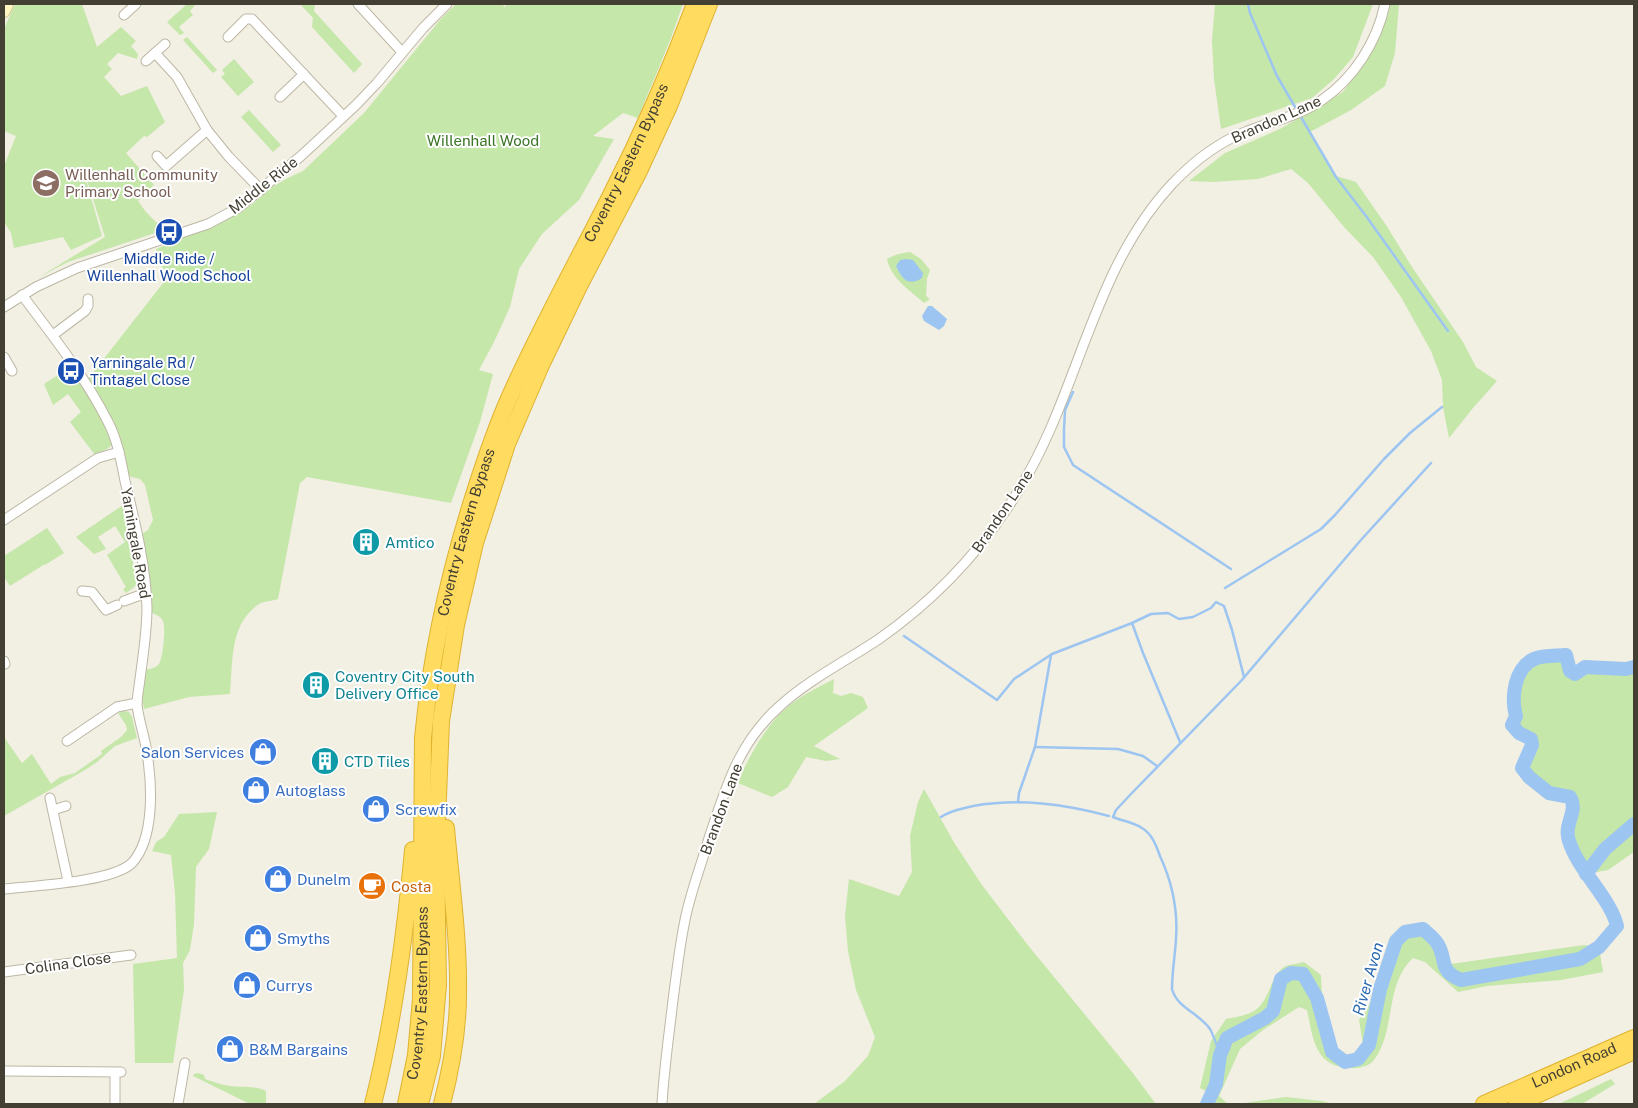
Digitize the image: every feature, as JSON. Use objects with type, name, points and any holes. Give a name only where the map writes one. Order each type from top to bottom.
[{"type":"highway","name":"Coventry Eastern Bypass","points":[[406,1104],[416,1055],[421,999],[423,951],[422,754],[427,699],[437,635],[456,554],[482,470],[510,396],[540,331],[639,138],[695,4]]},
{"type":"highway","name":"Coventry Eastern Bypass","points":[[420,1104],[432,1056],[437,994],[436,847],[441,721],[456,625],[475,543],[507,444],[541,365],[579,286],[614,221],[665,114],[709,4]]},
{"type":"highway","points":[[440,752],[456,946],[458,996],[455,1035],[442,1104]]},
{"type":"highway","points":[[373,1104],[387,1041],[400,965],[422,754]]},
{"type":"highway","name":"London Road","points":[[1484,1104],[1634,1038]]},
{"type":"highway","name":"London Road","points":[[1517,1104],[1634,1051]]},
{"type":"highway","points":[[1540,1104],[1626,1062],[1634,1056]]},
{"type":"street","points":[[4,11],[7,4]]},
{"type":"street","points":[[124,15],[136,4]]},
{"type":"street","name":"Middle Ride","points":[[4,307],[22,295],[77,268],[208,224],[238,208],[301,156],[377,83],[402,52],[447,4]]},
{"type":"street","name":"Brandon Lane","points":[[662,1104],[664,1073],[680,949],[687,911],[725,791],[738,760],[751,738],[766,719],[800,690],[916,611],[944,586],[972,555],[997,523],[1020,488],[1040,452],[1055,421],[1108,282],[1138,227],[1182,173],[1223,143],[1242,133],[1313,105],[1339,87],[1357,66],[1374,39],[1385,4]]},
{"type":"street","points":[[356,6],[402,52]]},
{"type":"street","points":[[228,37],[246,19],[252,19],[343,116]]},
{"type":"street","points":[[146,61],[165,44]]},
{"type":"street","points":[[155,53],[177,77],[207,130],[229,157],[261,190]]},
{"type":"street","points":[[280,97],[304,74]]},
{"type":"street","points":[[157,156],[166,166],[207,130]]},
{"type":"street","name":"Yarningale Road","points":[[4,889],[94,878],[125,868],[132,862],[142,846],[148,828],[150,810],[150,778],[137,704],[146,627],[146,593],[132,512],[118,452],[108,420],[53,335],[22,295]]},
{"type":"street","points":[[53,335],[85,311],[88,306],[88,299]]},
{"type":"street","points":[[4,359],[12,371]]},
{"type":"street","points":[[4,520],[98,458],[118,452]]},
{"type":"street","points":[[82,591],[92,592],[106,610],[146,593]]},
{"type":"street","points":[[67,741],[117,707],[137,704]]},
{"type":"street","points":[[50,798],[68,881]]},
{"type":"street","points":[[53,810],[66,806]]},
{"type":"street","name":"Colina Close","points":[[4,972],[131,955]]},
{"type":"street","points":[[178,1104],[185,1063]]},
{"type":"street","points":[[4,1071],[118,1072],[115,1104]]},
{"type":"green space","points":[[15,4],[82,4],[97,47],[121,27],[136,41],[131,46],[138,54],[137,59],[118,53],[107,64],[112,69],[104,77],[121,96],[147,86],[165,122],[147,137],[144,136],[126,153],[154,185],[138,201],[164,230],[68,262],[39,277],[105,237],[79,155],[102,236],[71,250],[63,237],[14,248],[11,233],[4,222],[4,166],[16,136],[4,131],[4,29]]},
{"type":"green space","points":[[187,4],[196,4],[190,11],[193,15],[179,27],[184,33],[180,35],[167,22]]},
{"type":"green space","points":[[300,4],[315,4],[314,11],[362,64],[354,73],[312,27],[313,18]]},
{"type":"green space","name":"Willenhall Wood","points":[[456,4],[503,4],[504,7],[508,4],[683,4],[638,118],[623,113],[593,136],[614,139],[579,200],[542,234],[519,269],[510,307],[479,370],[493,374],[480,422],[451,503],[307,477],[300,483],[278,599],[263,602],[249,612],[237,633],[234,644],[230,694],[189,697],[144,709],[142,698],[145,670],[159,664],[162,656],[164,636],[162,619],[151,612],[151,592],[142,534],[148,530],[153,520],[145,485],[140,479],[128,476],[116,426],[88,379],[167,278],[176,274],[166,277],[156,249],[225,220],[251,205],[272,187],[303,171],[364,113],[440,20]]},
{"type":"green space","points":[[1215,4],[1373,4],[1353,57],[1334,79],[1312,98],[1221,129],[1214,79],[1212,40]]},
{"type":"green space","points":[[1390,4],[1399,4],[1395,53],[1385,86],[1351,110],[1310,132],[1336,176],[1356,182],[1463,342],[1476,367],[1497,381],[1449,438],[1443,407],[1442,380],[1431,351],[1401,297],[1373,257],[1344,227],[1308,183],[1291,169],[1258,179],[1213,182],[1189,181],[1225,153],[1280,129],[1343,92],[1373,48],[1388,15]]},
{"type":"green space","points":[[187,37],[217,70],[213,73],[183,40]]},
{"type":"green space","points":[[234,59],[254,82],[238,96],[221,77],[225,74],[222,70]]},
{"type":"green space","points":[[249,110],[281,145],[273,152],[241,117]]},
{"type":"green space","points":[[910,252],[921,259],[930,270],[927,279],[926,296],[930,299],[924,303],[897,278],[892,272],[887,259],[898,254]]},
{"type":"green space","points":[[69,368],[99,412],[112,445],[95,455],[70,422],[81,412],[68,394],[53,405],[44,384]]},
{"type":"green space","points":[[123,505],[137,585],[126,593],[123,589],[126,587],[107,555],[125,542],[115,526],[98,537],[106,549],[94,554],[76,537]]},
{"type":"green space","points":[[47,528],[64,553],[10,586],[4,577],[4,556]]},
{"type":"green space","points":[[1566,655],[1570,671],[1575,674],[1585,667],[1626,669],[1634,667],[1634,852],[1608,870],[1586,874],[1569,842],[1567,826],[1573,810],[1570,797],[1549,793],[1529,777],[1522,768],[1531,745],[1531,739],[1519,733],[1512,725],[1515,686],[1520,672],[1529,662],[1535,659]]},
{"type":"green space","points":[[834,679],[833,693],[841,696],[851,693],[863,697],[868,708],[814,746],[840,759],[826,761],[806,757],[788,787],[772,797],[738,783],[757,744],[777,717],[795,701]]},
{"type":"green space","points":[[129,712],[132,717],[137,738],[115,746],[85,770],[4,816],[4,737],[22,763],[32,754],[51,784],[60,777],[75,773],[102,754],[101,751],[121,737],[127,730],[118,713]]},
{"type":"green space","points":[[924,789],[955,844],[982,885],[1156,1104],[814,1104],[845,1081],[868,1056],[875,1037],[856,990],[848,951],[845,916],[849,879],[899,896],[912,872],[910,836],[918,802]]},
{"type":"green space","points":[[217,812],[209,849],[196,867],[194,924],[190,950],[183,963],[184,990],[173,1063],[135,1063],[133,964],[177,958],[175,893],[171,855],[152,851],[156,842],[164,837],[179,814]]},
{"type":"green space","points":[[1423,929],[1437,943],[1444,965],[1584,945],[1599,947],[1603,972],[1561,980],[1487,986],[1458,992],[1425,962],[1413,958],[1404,968],[1399,979],[1383,1042],[1378,1054],[1371,1063],[1361,1067],[1349,1068],[1325,1060],[1316,1046],[1307,1010],[1299,1007],[1263,1030],[1240,1049],[1219,1096],[1228,1104],[1207,1104],[1212,1094],[1200,1088],[1211,1041],[1226,1019],[1248,1014],[1256,1010],[1266,997],[1280,970],[1288,965],[1304,962],[1321,975],[1322,997],[1331,1025],[1330,1040],[1332,1052],[1345,1062],[1358,1059],[1364,1050],[1359,1020],[1380,989],[1396,941],[1405,932]]},
{"type":"green space","points":[[198,1073],[204,1075],[205,1079],[220,1084],[266,1091],[266,1104],[250,1104],[193,1076]]},
{"type":"green space","points":[[1611,1079],[1615,1084],[1582,1104],[1559,1104]]},
{"type":"green space","points":[[1286,1097],[1333,1104],[1237,1104]]},
{"type":"water","points":[[900,260],[913,260],[923,273],[922,278],[909,282],[903,278],[896,266]]},
{"type":"water","points":[[928,306],[932,306],[947,319],[944,326],[939,330],[924,321],[922,316]]},
{"type":"waterway","points":[[1248,4],[1250,13],[1277,76],[1336,177],[1448,331]]},
{"type":"waterway","points":[[1073,392],[1065,410],[1064,429],[1064,447],[1073,465],[1231,569]]},
{"type":"waterway","points":[[1225,588],[1321,529],[1384,459],[1410,433],[1442,407]]},
{"type":"waterway","points":[[1220,1055],[1210,1029],[1178,1001],[1172,989],[1176,939],[1175,907],[1168,876],[1155,844],[1148,833],[1142,828],[1113,817],[1116,810],[1130,795],[1241,681],[1360,541],[1431,463]]},
{"type":"waterway","points":[[904,636],[997,700],[1014,679],[1052,654],[1151,614],[1168,613],[1179,619],[1193,617],[1211,608],[1216,602],[1224,606],[1244,677]]},
{"type":"waterway","points":[[1132,623],[1180,742]]},
{"type":"waterway","points":[[1018,802],[1019,793],[1035,747],[1051,655]]},
{"type":"waterway","name":"River Avon","points":[[1207,1104],[1216,1084],[1220,1055],[1227,1038],[1265,1018],[1273,1011],[1281,979],[1291,973],[1303,974],[1317,998],[1332,1052],[1345,1062],[1358,1059],[1369,1045],[1380,989],[1396,941],[1405,932],[1423,929],[1437,943],[1446,968],[1461,980],[1580,959],[1599,947],[1617,926],[1614,916],[1573,852],[1568,835],[1573,808],[1570,797],[1549,793],[1529,777],[1522,768],[1532,745],[1531,739],[1519,733],[1512,725],[1516,716],[1514,692],[1522,669],[1527,663],[1542,657],[1566,655],[1570,671],[1575,674],[1585,667],[1626,669],[1634,667]]},
{"type":"waterway","points":[[1035,747],[1118,749],[1143,756],[1157,766]]},
{"type":"waterway","points":[[941,817],[952,811],[973,806],[1008,802],[1059,805],[1109,816]]},
{"type":"waterway","name":"River Avon","points":[[1586,874],[1605,849],[1634,824]]},
{"type":"place","name":"Willenhall Community Primary School","points":[[46,183]]},
{"type":"place","name":"Middle Ride / Willenhall Wood School","points":[[169,232]]},
{"type":"place","name":"Yarningale Rd / Tintagel Close","points":[[71,371]]},
{"type":"place","name":"Amtico","points":[[366,542]]},
{"type":"place","name":"Coventry City South Delivery Office","points":[[316,685]]},
{"type":"place","name":"Salon Services","points":[[263,752]]},
{"type":"place","name":"CTD Tiles","points":[[325,761]]},
{"type":"place","name":"Autoglass","points":[[256,790]]},
{"type":"place","name":"Screwfix","points":[[376,809]]},
{"type":"place","name":"Dunelm","points":[[278,879]]},
{"type":"place","name":"Costa","points":[[372,886]]},
{"type":"place","name":"Smyths","points":[[258,938]]},
{"type":"place","name":"Currys","points":[[247,985]]},
{"type":"place","name":"B&M Bargains","points":[[230,1049]]}]
